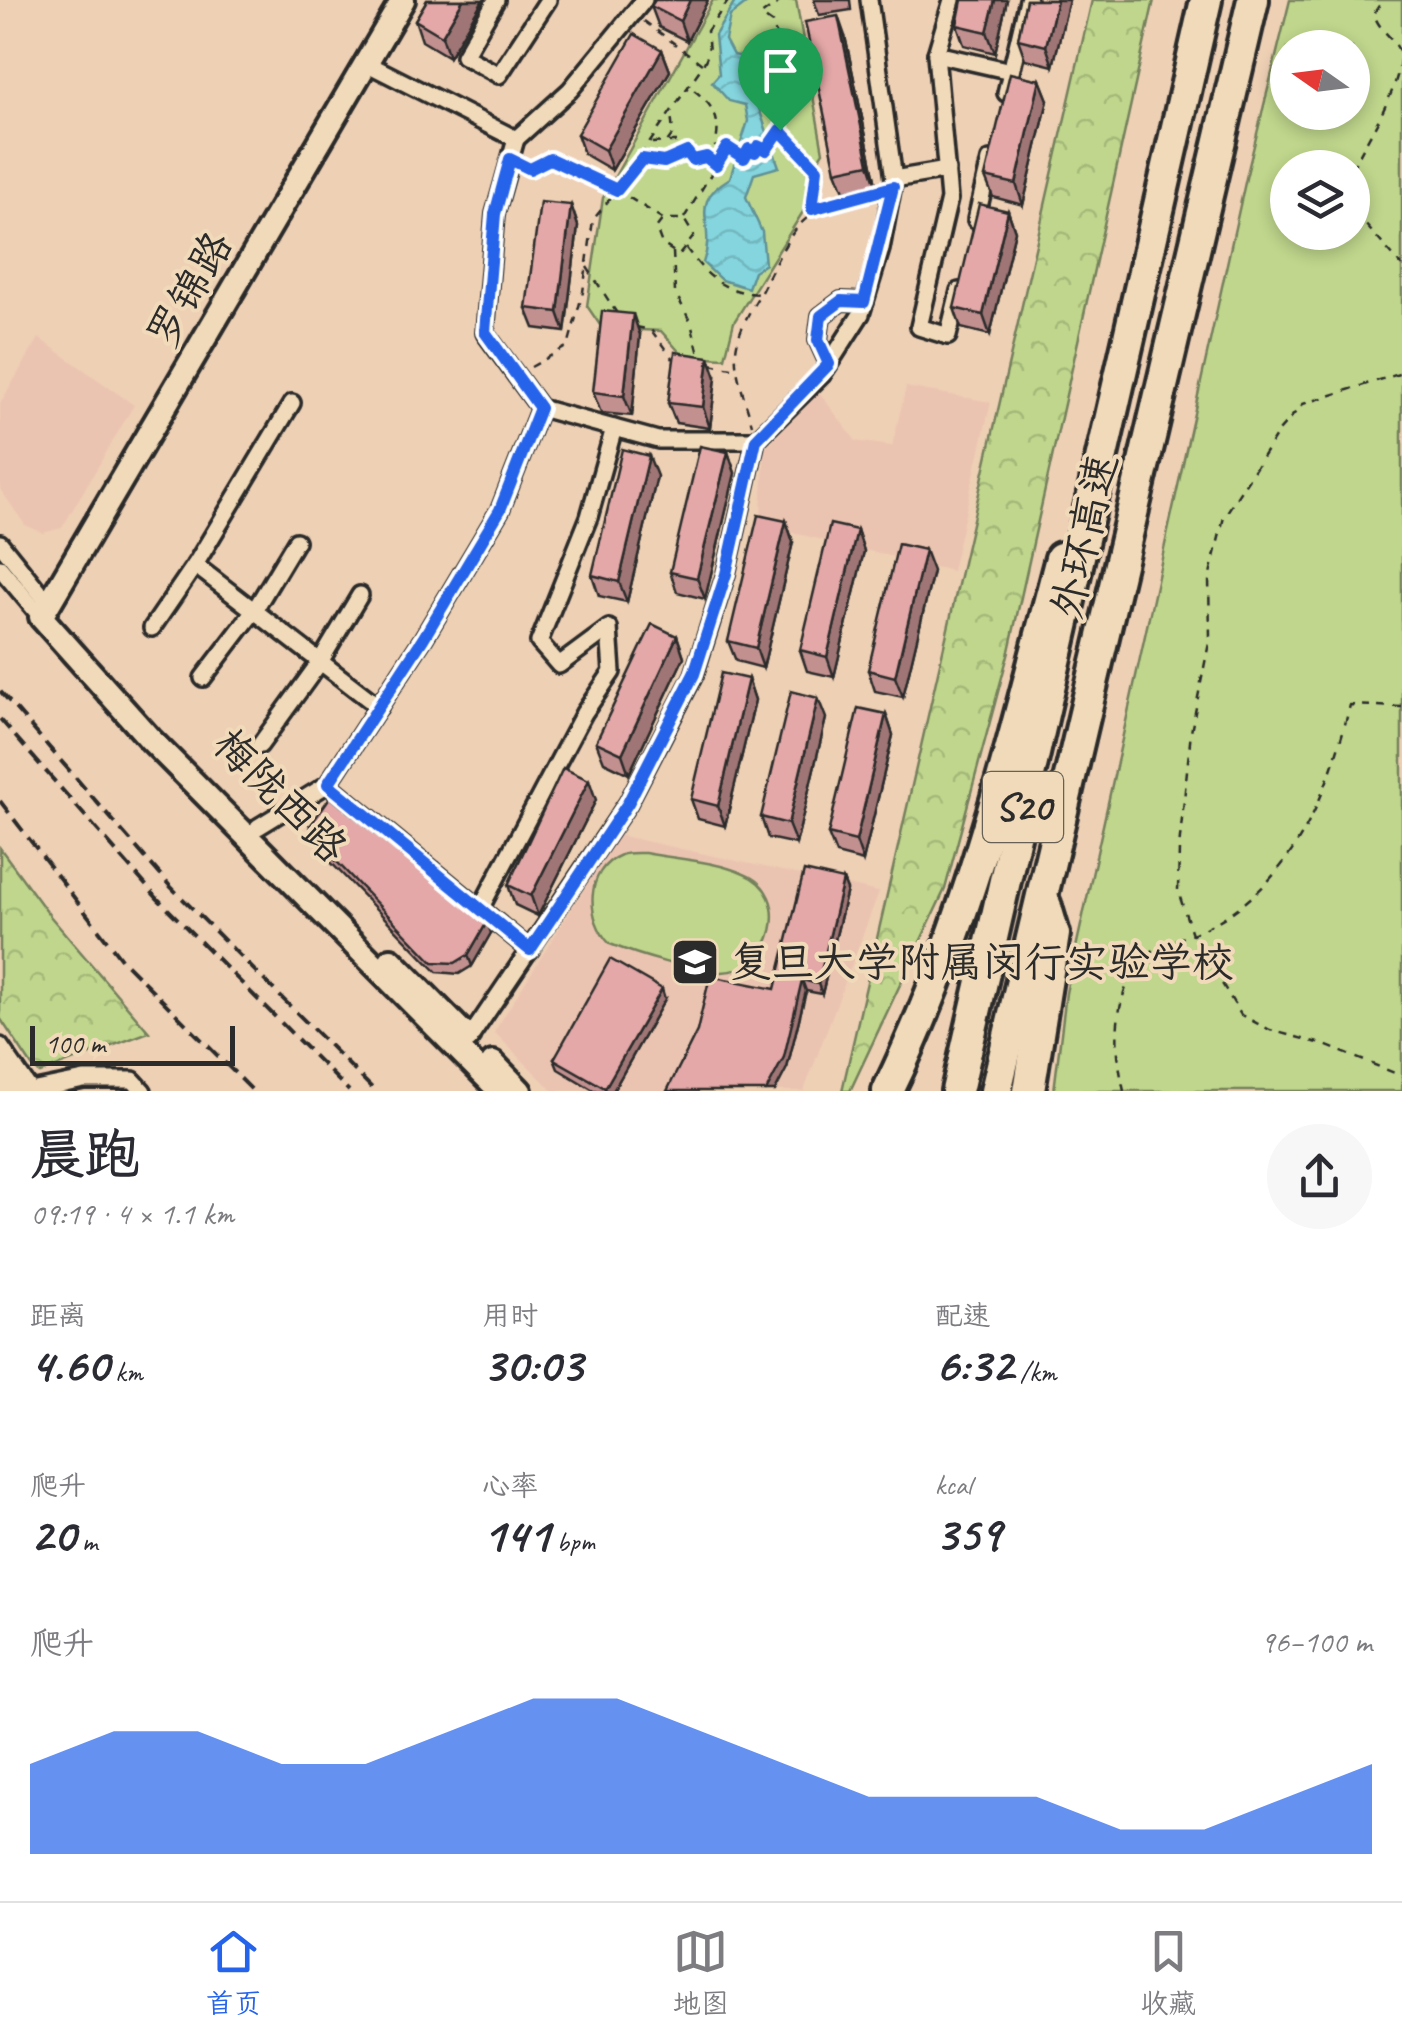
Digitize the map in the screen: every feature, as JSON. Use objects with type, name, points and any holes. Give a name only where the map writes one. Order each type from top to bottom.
[{"type":"highway","name":"外环高速","points":[[957,1091],[1206,0]]},
{"type":"highway","name":"外环高速","points":[[996,1091],[1044,901],[1253,0]]},
{"type":"highway","points":[[893,1080],[943,971],[970,894],[1064,546],[1086,523]]},
{"type":"highway","points":[[1029,1091],[1054,934],[1044,901]]},
{"type":"highway","points":[[0,1077],[10,1091]]},
{"type":"street","name":"罗锦路","points":[[45,611],[403,0]]},
{"type":"street","points":[[496,0],[464,56],[498,75],[548,0]]},
{"type":"street","points":[[624,0],[640,7],[570,90],[516,139],[495,214],[485,332],[540,408],[658,440],[756,440]]},
{"type":"street","points":[[469,1039],[628,803],[694,674],[726,574],[756,440],[829,364],[864,302],[894,183],[869,0]]},
{"type":"street","points":[[952,0],[936,54],[949,199],[919,327],[948,336],[962,280]]},
{"type":"street","points":[[1002,109],[1028,0]]},
{"type":"street","points":[[936,54],[1012,71]]},
{"type":"street","points":[[366,63],[516,139]]},
{"type":"street","points":[[971,242],[993,147]]},
{"type":"street","points":[[894,183],[946,170]]},
{"type":"street","points":[[829,364],[818,340],[821,316],[841,301],[864,302]]},
{"type":"street","points":[[152,628],[195,565],[292,403]]},
{"type":"street","points":[[258,827],[328,784],[500,510],[540,408]]},
{"type":"street","points":[[480,909],[584,714],[612,672],[609,628],[559,665],[539,642],[589,517],[614,428]]},
{"type":"street","points":[[203,678],[254,610],[296,541]]},
{"type":"street","name":"梅陇西路","points":[[0,544],[45,611],[150,739],[500,1091]]},
{"type":"street","points":[[195,565],[379,707]]},
{"type":"street","name":"梅陇西路","points":[[0,568],[520,1091]]},
{"type":"street","points":[[260,745],[320,662],[360,595]]},
{"type":"street","points":[[328,784],[530,950]]},
{"type":"street","points":[[0,1046],[31,1091],[84,1080],[133,1080],[143,1091]]},
{"type":"path","points":[[516,374],[568,346],[593,220],[642,159],[671,108],[703,65],[710,52],[708,30],[728,0]]},
{"type":"path","points":[[756,440],[733,368],[739,328],[783,248],[812,209],[817,169],[780,130],[764,82],[779,43],[772,23],[761,15],[774,1],[782,0]]},
{"type":"path","points":[[1361,150],[1394,100],[1401,78],[1400,53],[1375,20],[1374,13],[1383,0]]},
{"type":"path","points":[[640,7],[648,26],[703,65]]},
{"type":"path","points":[[688,86],[707,100],[716,116],[720,128],[715,146],[724,153]]},
{"type":"path","points":[[667,142],[673,134],[671,108]]},
{"type":"path","points":[[684,219],[727,147],[744,158],[749,149],[755,152],[758,146],[766,150],[780,130]]},
{"type":"path","points":[[651,143],[680,142],[693,160],[706,157],[716,165]]},
{"type":"path","points":[[642,159],[664,162],[687,152]]},
{"type":"path","points":[[510,159],[530,169],[550,159],[617,190],[663,219],[684,219]]},
{"type":"path","points":[[812,209],[894,183]]},
{"type":"path","points":[[663,219],[656,228],[662,244],[679,255],[694,236],[684,219]]},
{"type":"path","points":[[1370,230],[1402,266]]},
{"type":"path","points":[[685,247],[711,281],[738,293],[760,294]]},
{"type":"path","points":[[673,252],[675,292],[691,323],[701,362]]},
{"type":"path","points":[[586,266],[626,325],[651,330],[678,365]]},
{"type":"path","points":[[690,364],[701,362],[733,368]]},
{"type":"path","points":[[1402,373],[1304,404],[1280,431],[1224,517],[1209,578],[1210,638],[1191,732],[1178,892],[1192,934],[1240,1015],[1270,1030],[1322,1044],[1402,1076]]},
{"type":"path","points":[[1124,1091],[1114,1047],[1120,1008],[1134,974],[1156,949],[1230,918],[1258,894],[1317,812],[1350,705],[1402,707]]},
{"type":"shaded area","points":[[39,338],[134,405],[62,528],[43,533],[25,525],[0,489],[0,403]]},
{"type":"shaded area","points":[[906,387],[991,402],[952,571],[760,525],[765,448],[819,392],[856,441],[892,446]]},
{"type":"shaded area","name":"复旦大学附属闵行实验学校","points":[[618,835],[879,892],[804,1091],[553,1091],[494,1032]]},
{"type":"green space","points":[[713,0],[796,0],[823,152],[810,172],[806,207],[734,322],[725,358],[683,356],[661,331],[602,328],[587,306],[603,198]]},
{"type":"green space","points":[[1092,0],[1154,0],[1009,651],[945,889],[850,1091],[842,1091]]},
{"type":"green space","points":[[1290,0],[1402,0],[1402,1091],[1054,1091],[1066,993],[1270,81],[1270,130],[1370,130],[1370,30],[1283,30]]},
{"type":"green space","points":[[0,848],[50,916],[149,1032],[40,1073],[34,1069],[0,1018]]},
{"type":"green space","points":[[645,853],[721,866],[760,884],[773,914],[765,946],[754,959],[740,968],[710,971],[665,962],[610,944],[596,922],[595,883],[609,862],[624,854]]},
{"type":"water","points":[[736,0],[751,0],[730,16],[725,40],[733,55],[753,58],[752,88],[779,167],[754,174],[746,197],[762,232],[765,264],[754,271],[748,288],[721,280],[703,263],[707,249],[706,206],[709,197],[730,178],[748,121],[745,105],[729,101],[712,82],[719,74],[715,35]]},
{"type":"building","points":[[427,0],[463,0],[442,36],[415,20]]},
{"type":"building","points":[[655,0],[690,0],[680,21],[651,6]]},
{"type":"building","points":[[962,0],[995,0],[987,32],[957,25]]},
{"type":"building","points":[[1026,0],[1057,0],[1046,46],[1018,39]]},
{"type":"building","points":[[838,16],[869,164],[836,171],[805,22]]},
{"type":"building","points":[[634,34],[662,50],[605,150],[577,134]]},
{"type":"building","points":[[1010,73],[1040,80],[1016,184],[985,177]]},
{"type":"building","points":[[540,202],[571,205],[558,312],[526,308]]},
{"type":"building","points":[[979,204],[1008,211],[983,315],[954,308]]},
{"type":"building","points":[[602,311],[633,314],[624,396],[593,392]]},
{"type":"building","points":[[675,352],[709,357],[703,407],[668,403]]},
{"type":"building","points":[[700,446],[728,452],[697,578],[670,572]]},
{"type":"building","points":[[622,449],[649,456],[619,582],[592,575]]},
{"type":"building","points":[[758,515],[786,521],[756,648],[728,641]]},
{"type":"building","points":[[830,524],[857,530],[827,657],[800,650]]},
{"type":"building","points":[[898,544],[925,550],[895,677],[868,670]]},
{"type":"building","points":[[652,624],[677,636],[622,754],[596,742]]},
{"type":"building","points":[[721,673],[748,679],[718,806],[691,799]]},
{"type":"building","points":[[791,691],[818,698],[788,824],[761,817]]},
{"type":"building","points":[[858,708],[886,714],[856,841],[828,834]]},
{"type":"building","points":[[563,768],[589,780],[531,896],[508,885]]},
{"type":"building","points":[[330,797],[487,922],[468,955],[455,963],[433,962],[317,841],[310,826]]},
{"type":"building","points":[[804,871],[843,880],[818,984],[802,980],[784,1057],[766,1091],[667,1091],[697,1031],[710,976],[775,989]]},
{"type":"building","points":[[610,959],[662,989],[605,1088],[554,1059]]},
{"type":"railway","points":[[0,691],[170,886],[375,1091]]},
{"type":"railway","points":[[0,719],[157,898],[349,1091]]},
{"type":"railway","points":[[0,801],[122,960],[253,1091]]},
{"type":"place","name":"复旦大学附属闵行实验学校","points":[[695,962]]},
{"type":"route","points":[[780,130],[817,169],[812,209],[893,187],[864,302],[841,301],[821,316],[818,340],[829,364],[756,440],[726,574],[694,674],[628,803],[530,950],[328,784],[423,639],[500,510],[540,408],[485,332],[495,214],[510,159],[530,169],[550,159],[617,190],[642,159],[664,162],[687,152],[693,160],[706,157],[716,165],[727,147],[744,158],[749,149],[755,152],[758,146],[766,150],[780,130]]}]
